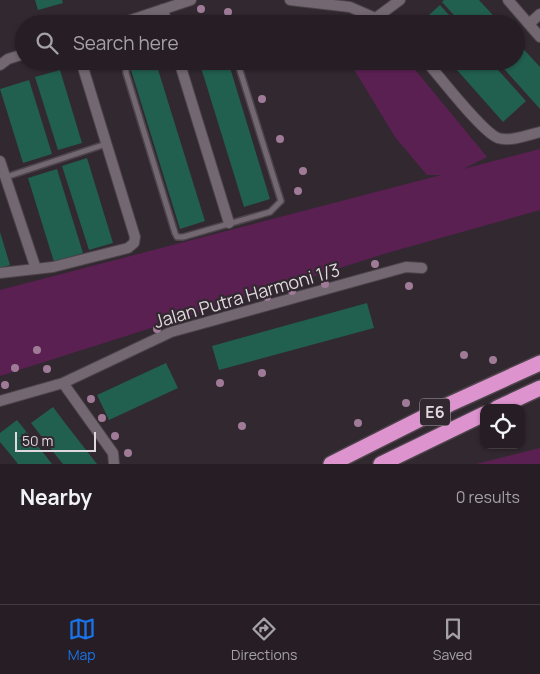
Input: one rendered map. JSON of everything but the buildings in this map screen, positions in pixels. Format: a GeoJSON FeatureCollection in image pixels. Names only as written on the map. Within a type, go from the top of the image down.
{"type":"FeatureCollection","features":[{"type":"Feature","properties":{"kind":"highway","name":"E6"},"geometry":{"type":"LineString","coordinates":[[331,464],[450,404],[540,363]]}},
{"type":"Feature","properties":{"kind":"highway"},"geometry":{"type":"LineString","coordinates":[[506,404],[540,388]]}},
{"type":"Feature","properties":{"kind":"highway","name":"E6"},"geometry":{"type":"LineString","coordinates":[[381,464],[480,416]]}},
{"type":"Feature","properties":{"kind":"street"},"geometry":{"type":"LineString","coordinates":[[145,15],[192,0]]}},
{"type":"Feature","properties":{"kind":"street"},"geometry":{"type":"LineString","coordinates":[[290,0],[350,7],[372,15]]}},
{"type":"Feature","properties":{"kind":"street"},"geometry":{"type":"LineString","coordinates":[[380,15],[400,0]]}},
{"type":"Feature","properties":{"kind":"street"},"geometry":{"type":"LineString","coordinates":[[508,0],[521,15]]}},
{"type":"Feature","properties":{"kind":"street"},"geometry":{"type":"LineString","coordinates":[[163,9],[165,15]]}},
{"type":"Feature","properties":{"kind":"street"},"geometry":{"type":"LineString","coordinates":[[529,24],[540,14]]}},
{"type":"Feature","properties":{"kind":"street"},"geometry":{"type":"LineString","coordinates":[[525,19],[540,36]]}},
{"type":"Feature","properties":{"kind":"street"},"geometry":{"type":"LineString","coordinates":[[0,65],[15,57]]}},
{"type":"Feature","properties":{"kind":"street"},"geometry":{"type":"LineString","coordinates":[[0,273],[36,269],[128,248],[134,243],[135,237],[84,70]]}},
{"type":"Feature","properties":{"kind":"street"},"geometry":{"type":"LineString","coordinates":[[182,70],[229,222]]}},
{"type":"Feature","properties":{"kind":"street"},"geometry":{"type":"LineString","coordinates":[[434,70],[485,129],[498,138],[516,138],[540,132]]}},
{"type":"Feature","properties":{"kind":"street"},"geometry":{"type":"LineString","coordinates":[[0,161],[36,269]]}},
{"type":"Feature","properties":{"kind":"street","name":"Jalan Putra Harmoni 1/3"},"geometry":{"type":"LineString","coordinates":[[0,400],[63,383],[171,332],[406,267],[422,268]]}},
{"type":"Feature","properties":{"kind":"street"},"geometry":{"type":"LineString","coordinates":[[63,383],[113,453],[114,464]]}},
{"type":"Feature","properties":{"kind":"lane"},"geometry":{"type":"LineString","coordinates":[[126,70],[177,237],[270,212],[281,201],[240,70]]}},
{"type":"Feature","properties":{"kind":"lane"},"geometry":{"type":"LineString","coordinates":[[5,177],[106,144]]}},
{"type":"Feature","properties":{"kind":"shaded area"},"geometry":{"type":"Polygon","coordinates":[[[354,70],[415,70],[487,157],[463,169],[540,149],[540,210],[387,253],[0,376],[0,290],[441,175],[427,175],[395,137],[354,70]]]}},
{"type":"Feature","properties":{"kind":"shaded area"},"geometry":{"type":"Polygon","coordinates":[[[540,448],[540,464],[476,464],[540,448]]]}}]}
